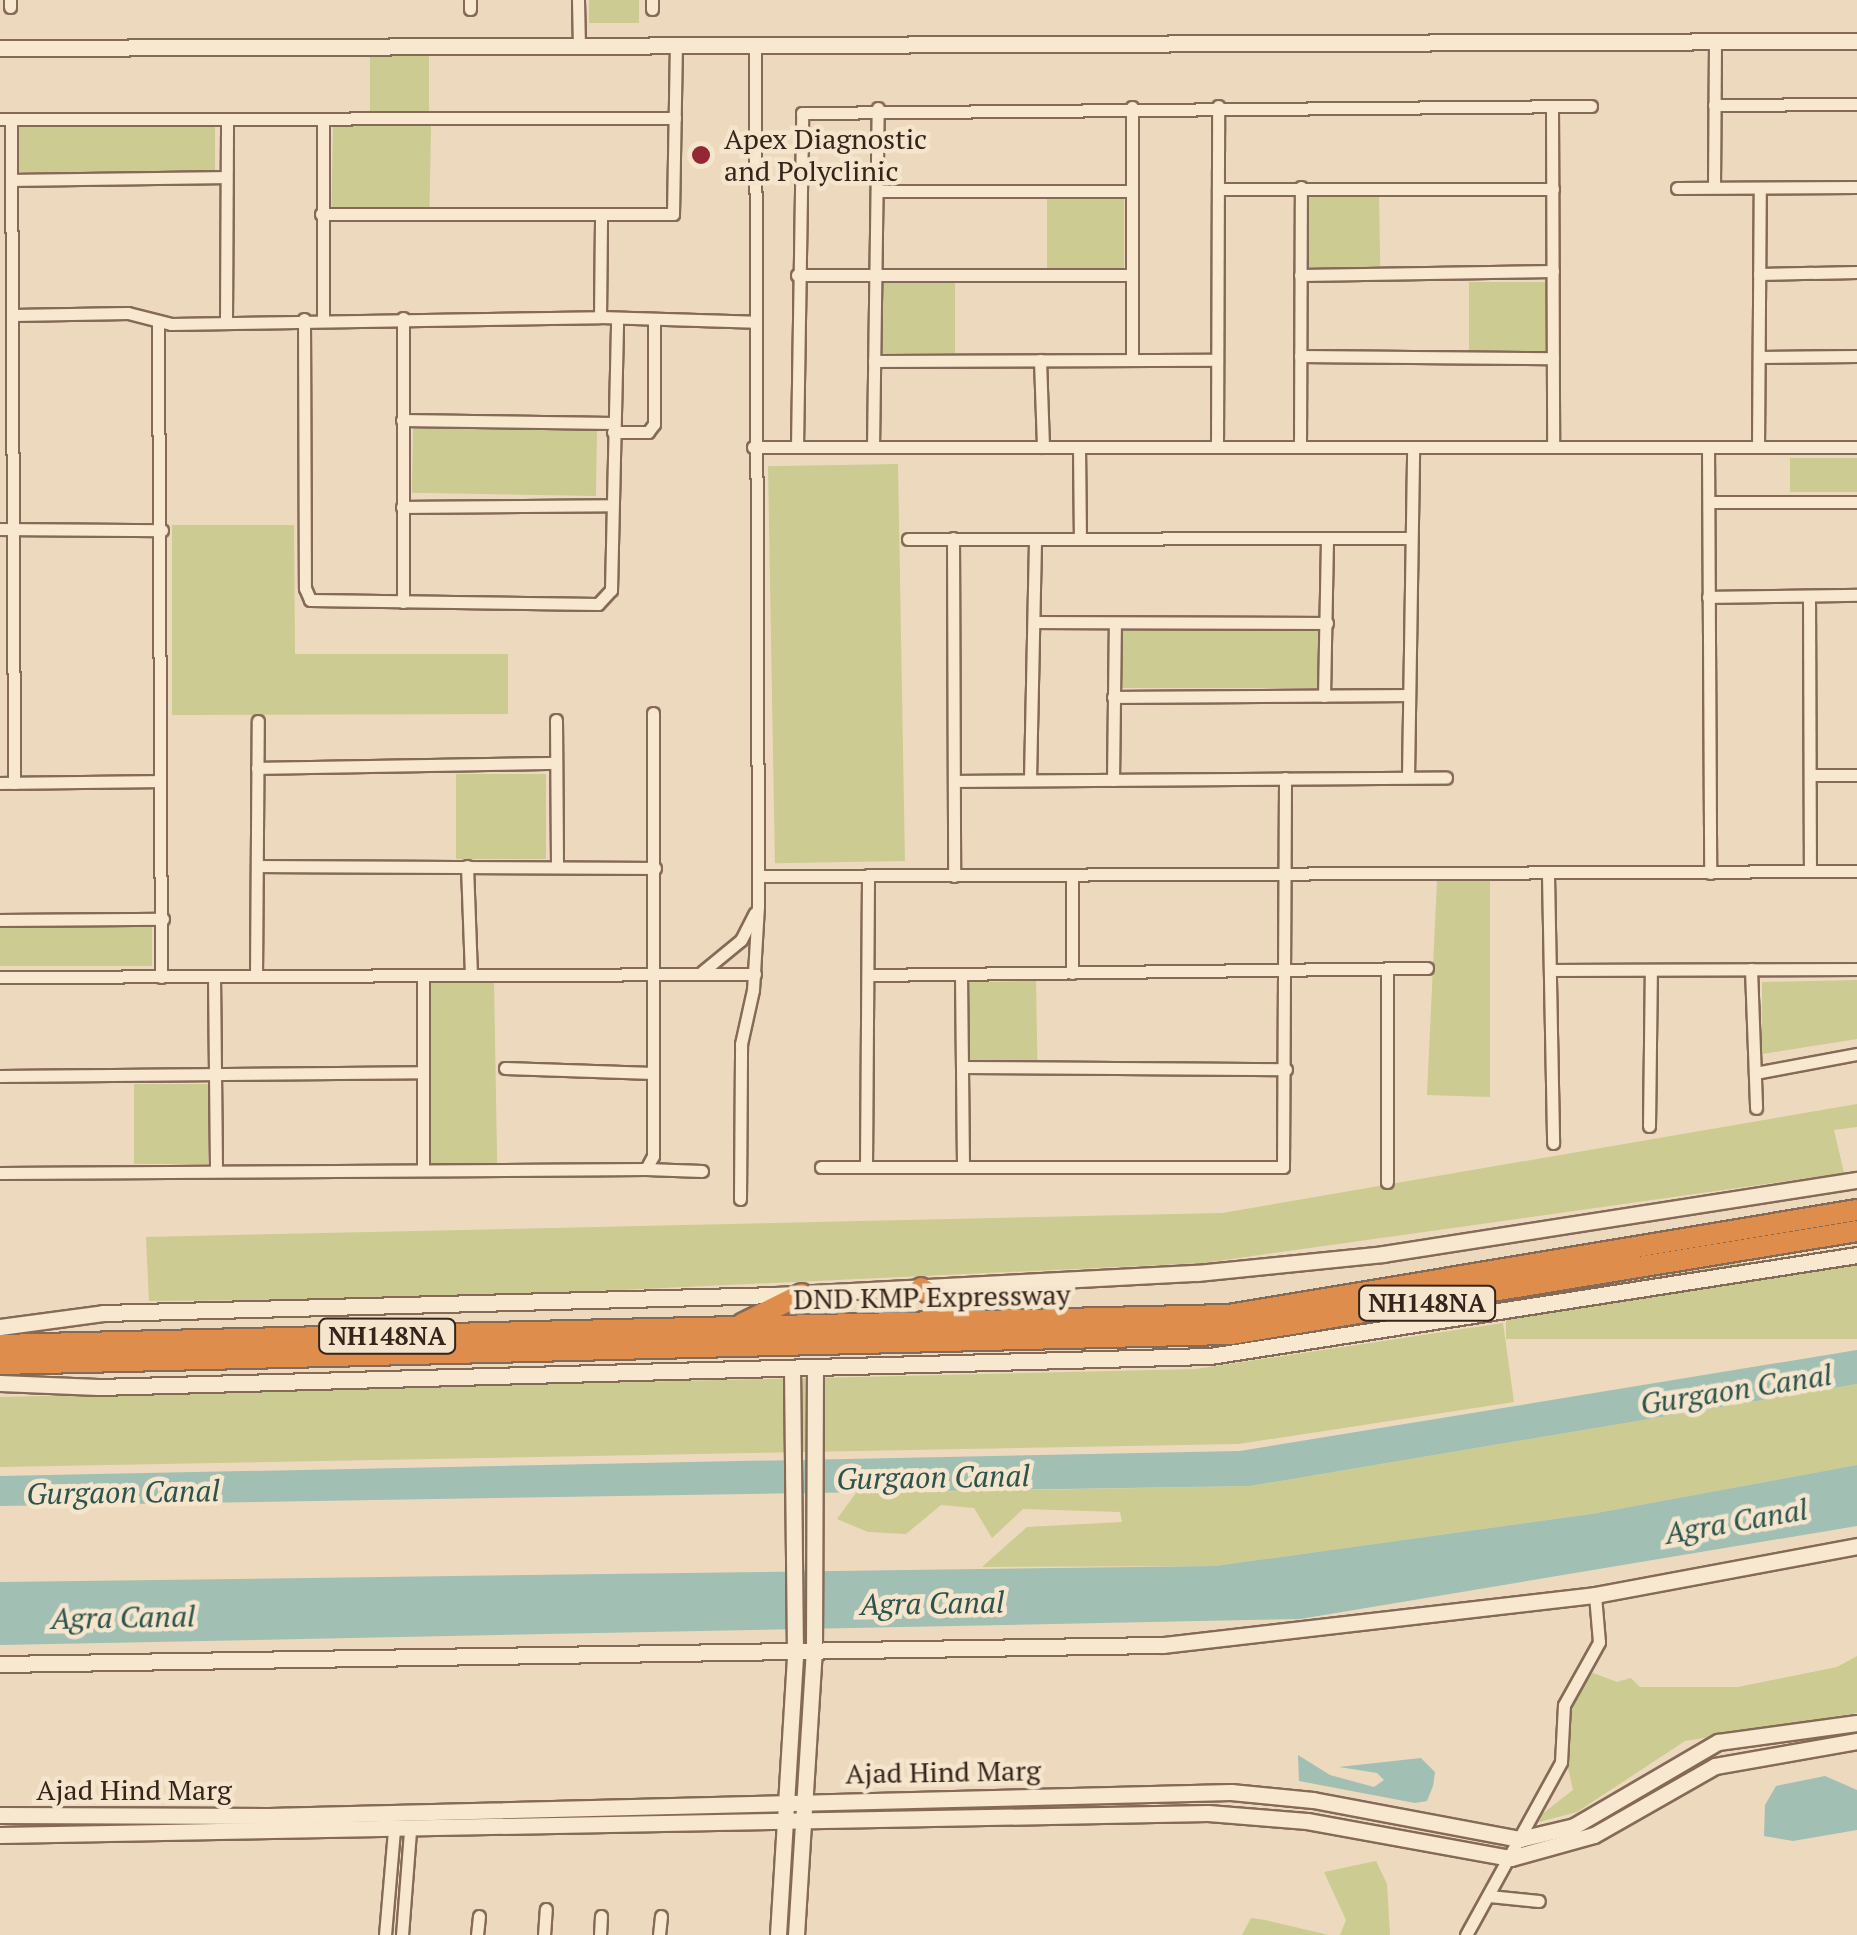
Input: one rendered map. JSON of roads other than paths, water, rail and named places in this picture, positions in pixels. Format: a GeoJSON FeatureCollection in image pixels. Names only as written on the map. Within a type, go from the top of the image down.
{"type":"FeatureCollection","features":[{"type":"Feature","properties":{"kind":"highway","name":"DND KMP Expressway"},"geometry":{"type":"LineString","coordinates":[[0,1364],[76,1353],[736,1328],[1229,1315],[1857,1210]]}},
{"type":"Feature","properties":{"kind":"highway","name":"DND KMP Expressway"},"geometry":{"type":"LineString","coordinates":[[0,1345],[76,1353],[915,1345],[1231,1334],[1857,1231]]}},
{"type":"Feature","properties":{"kind":"highway"},"geometry":{"type":"LineString","coordinates":[[920,1288],[972,1322]]}},
{"type":"Feature","properties":{"kind":"highway"},"geometry":{"type":"LineString","coordinates":[[736,1328],[802,1294]]}},
{"type":"Feature","properties":{"kind":"highway"},"geometry":{"type":"LineString","coordinates":[[892,1364],[915,1345]]}},
{"type":"Feature","properties":{"kind":"street"},"geometry":{"type":"LineString","coordinates":[[578,0],[579,48]]}},
{"type":"Feature","properties":{"kind":"street"},"geometry":{"type":"LineString","coordinates":[[0,48],[1857,41]]}},
{"type":"Feature","properties":{"kind":"street"},"geometry":{"type":"LineString","coordinates":[[1714,188],[1715,43]]}},
{"type":"Feature","properties":{"kind":"street"},"geometry":{"type":"LineString","coordinates":[[740,1198],[741,1044],[754,974],[758,906],[756,47]]}},
{"type":"Feature","properties":{"kind":"street"},"geometry":{"type":"LineString","coordinates":[[322,214],[600,216],[675,212],[676,48]]}},
{"type":"Feature","properties":{"kind":"street"},"geometry":{"type":"LineString","coordinates":[[1714,105],[1857,104]]}},
{"type":"Feature","properties":{"kind":"street"},"geometry":{"type":"LineString","coordinates":[[1217,448],[1218,106]]}},
{"type":"Feature","properties":{"kind":"street"},"geometry":{"type":"LineString","coordinates":[[797,448],[799,117],[878,108],[1591,106]]}},
{"type":"Feature","properties":{"kind":"street"},"geometry":{"type":"LineString","coordinates":[[1132,107],[1132,360]]}},
{"type":"Feature","properties":{"kind":"street"},"geometry":{"type":"LineString","coordinates":[[1552,107],[1553,447]]}},
{"type":"Feature","properties":{"kind":"street"},"geometry":{"type":"LineString","coordinates":[[873,447],[878,108]]}},
{"type":"Feature","properties":{"kind":"street"},"geometry":{"type":"LineString","coordinates":[[322,118],[323,319]]}},
{"type":"Feature","properties":{"kind":"street"},"geometry":{"type":"LineString","coordinates":[[14,782],[12,180],[6,119],[675,118]]}},
{"type":"Feature","properties":{"kind":"street"},"geometry":{"type":"LineString","coordinates":[[226,119],[226,322]]}},
{"type":"Feature","properties":{"kind":"street"},"geometry":{"type":"LineString","coordinates":[[12,180],[226,178]]}},
{"type":"Feature","properties":{"kind":"street"},"geometry":{"type":"LineString","coordinates":[[1677,188],[1857,186]]}},
{"type":"Feature","properties":{"kind":"street"},"geometry":{"type":"LineString","coordinates":[[1300,447],[1301,188]]}},
{"type":"Feature","properties":{"kind":"street"},"geometry":{"type":"LineString","coordinates":[[1758,447],[1760,188]]}},
{"type":"Feature","properties":{"kind":"street"},"geometry":{"type":"LineString","coordinates":[[1218,189],[1553,189]]}},
{"type":"Feature","properties":{"kind":"street"},"geometry":{"type":"LineString","coordinates":[[876,191],[1132,191]]}},
{"type":"Feature","properties":{"kind":"street"},"geometry":{"type":"LineString","coordinates":[[600,216],[600,318]]}},
{"type":"Feature","properties":{"kind":"street"},"geometry":{"type":"LineString","coordinates":[[1300,274],[1553,272]]}},
{"type":"Feature","properties":{"kind":"street"},"geometry":{"type":"LineString","coordinates":[[1759,274],[1857,272]]}},
{"type":"Feature","properties":{"kind":"street"},"geometry":{"type":"LineString","coordinates":[[797,275],[1132,275]]}},
{"type":"Feature","properties":{"kind":"street"},"geometry":{"type":"LineString","coordinates":[[13,315],[128,314],[158,322],[617,318],[754,322]]}},
{"type":"Feature","properties":{"kind":"street"},"geometry":{"type":"LineString","coordinates":[[402,602],[403,318]]}},
{"type":"Feature","properties":{"kind":"street"},"geometry":{"type":"LineString","coordinates":[[304,319],[306,594],[318,602],[402,602],[605,601],[611,590],[617,318]]}},
{"type":"Feature","properties":{"kind":"street"},"geometry":{"type":"LineString","coordinates":[[402,420],[648,432],[654,424],[654,319]]}},
{"type":"Feature","properties":{"kind":"street"},"geometry":{"type":"LineString","coordinates":[[158,322],[162,977]]}},
{"type":"Feature","properties":{"kind":"street"},"geometry":{"type":"LineString","coordinates":[[1300,356],[1553,358]]}},
{"type":"Feature","properties":{"kind":"street"},"geometry":{"type":"LineString","coordinates":[[1758,358],[1857,356]]}},
{"type":"Feature","properties":{"kind":"street"},"geometry":{"type":"LineString","coordinates":[[874,360],[1217,360]]}},
{"type":"Feature","properties":{"kind":"street"},"geometry":{"type":"LineString","coordinates":[[1040,360],[1044,447]]}},
{"type":"Feature","properties":{"kind":"street"},"geometry":{"type":"LineString","coordinates":[[1079,447],[1080,539]]}},
{"type":"Feature","properties":{"kind":"street"},"geometry":{"type":"LineString","coordinates":[[1408,778],[1413,447]]}},
{"type":"Feature","properties":{"kind":"street"},"geometry":{"type":"LineString","coordinates":[[1708,447],[1710,873]]}},
{"type":"Feature","properties":{"kind":"street"},"geometry":{"type":"LineString","coordinates":[[754,448],[1857,447]]}},
{"type":"Feature","properties":{"kind":"street"},"geometry":{"type":"LineString","coordinates":[[1709,502],[1857,502]]}},
{"type":"Feature","properties":{"kind":"street"},"geometry":{"type":"LineString","coordinates":[[402,507],[611,505]]}},
{"type":"Feature","properties":{"kind":"street"},"geometry":{"type":"LineString","coordinates":[[0,530],[162,530]]}},
{"type":"Feature","properties":{"kind":"street"},"geometry":{"type":"LineString","coordinates":[[953,538],[954,876]]}},
{"type":"Feature","properties":{"kind":"street"},"geometry":{"type":"LineString","coordinates":[[1324,696],[1326,538]]}},
{"type":"Feature","properties":{"kind":"street"},"geometry":{"type":"LineString","coordinates":[[908,539],[1411,538]]}},
{"type":"Feature","properties":{"kind":"street"},"geometry":{"type":"LineString","coordinates":[[1030,780],[1035,540]]}},
{"type":"Feature","properties":{"kind":"street"},"geometry":{"type":"LineString","coordinates":[[1708,598],[1857,595]]}},
{"type":"Feature","properties":{"kind":"street"},"geometry":{"type":"LineString","coordinates":[[1809,596],[1810,872]]}},
{"type":"Feature","properties":{"kind":"street"},"geometry":{"type":"LineString","coordinates":[[1034,622],[1326,623]]}},
{"type":"Feature","properties":{"kind":"street"},"geometry":{"type":"LineString","coordinates":[[1112,780],[1114,625]]}},
{"type":"Feature","properties":{"kind":"street"},"geometry":{"type":"LineString","coordinates":[[1113,696],[1408,696]]}},
{"type":"Feature","properties":{"kind":"street"},"geometry":{"type":"LineString","coordinates":[[646,1169],[652,1156],[653,713]]}},
{"type":"Feature","properties":{"kind":"street"},"geometry":{"type":"LineString","coordinates":[[556,720],[557,866]]}},
{"type":"Feature","properties":{"kind":"street"},"geometry":{"type":"LineString","coordinates":[[256,976],[258,722]]}},
{"type":"Feature","properties":{"kind":"street"},"geometry":{"type":"LineString","coordinates":[[258,768],[556,762]]}},
{"type":"Feature","properties":{"kind":"street"},"geometry":{"type":"LineString","coordinates":[[1810,775],[1857,775]]}},
{"type":"Feature","properties":{"kind":"street"},"geometry":{"type":"LineString","coordinates":[[821,1167],[1280,1168],[1286,1161],[1285,778]]}},
{"type":"Feature","properties":{"kind":"street"},"geometry":{"type":"LineString","coordinates":[[954,781],[1446,778]]}},
{"type":"Feature","properties":{"kind":"street"},"geometry":{"type":"LineString","coordinates":[[0,783],[160,781]]}},
{"type":"Feature","properties":{"kind":"street"},"geometry":{"type":"LineString","coordinates":[[257,866],[654,868]]}},
{"type":"Feature","properties":{"kind":"street"},"geometry":{"type":"LineString","coordinates":[[467,866],[471,976]]}},
{"type":"Feature","properties":{"kind":"street"},"geometry":{"type":"LineString","coordinates":[[758,876],[1857,872]]}},
{"type":"Feature","properties":{"kind":"street"},"geometry":{"type":"LineString","coordinates":[[1072,874],[1072,973]]}},
{"type":"Feature","properties":{"kind":"street"},"geometry":{"type":"LineString","coordinates":[[866,1166],[868,876]]}},
{"type":"Feature","properties":{"kind":"street"},"geometry":{"type":"LineString","coordinates":[[1548,876],[1553,1142]]}},
{"type":"Feature","properties":{"kind":"street"},"geometry":{"type":"LineString","coordinates":[[698,974],[741,940],[758,906]]}},
{"type":"Feature","properties":{"kind":"street"},"geometry":{"type":"LineString","coordinates":[[0,920],[162,919]]}},
{"type":"Feature","properties":{"kind":"street"},"geometry":{"type":"LineString","coordinates":[[868,975],[1427,968]]}},
{"type":"Feature","properties":{"kind":"street"},"geometry":{"type":"LineString","coordinates":[[1387,969],[1387,1182]]}},
{"type":"Feature","properties":{"kind":"street"},"geometry":{"type":"LineString","coordinates":[[1751,969],[1756,1108]]}},
{"type":"Feature","properties":{"kind":"street"},"geometry":{"type":"LineString","coordinates":[[1550,970],[1857,970]]}},
{"type":"Feature","properties":{"kind":"street"},"geometry":{"type":"LineString","coordinates":[[1649,1126],[1651,970]]}},
{"type":"Feature","properties":{"kind":"street"},"geometry":{"type":"LineString","coordinates":[[0,978],[754,974]]}},
{"type":"Feature","properties":{"kind":"street"},"geometry":{"type":"LineString","coordinates":[[961,974],[963,1165]]}},
{"type":"Feature","properties":{"kind":"street"},"geometry":{"type":"LineString","coordinates":[[214,976],[216,1167]]}},
{"type":"Feature","properties":{"kind":"street"},"geometry":{"type":"LineString","coordinates":[[423,976],[424,1166]]}},
{"type":"Feature","properties":{"kind":"street"},"geometry":{"type":"LineString","coordinates":[[1755,1073],[1857,1054]]}},
{"type":"Feature","properties":{"kind":"street"},"geometry":{"type":"LineString","coordinates":[[962,1067],[1286,1069]]}},
{"type":"Feature","properties":{"kind":"street"},"geometry":{"type":"LineString","coordinates":[[505,1068],[653,1073]]}},
{"type":"Feature","properties":{"kind":"street"},"geometry":{"type":"LineString","coordinates":[[0,1076],[422,1072]]}},
{"type":"Feature","properties":{"kind":"street"},"geometry":{"type":"LineString","coordinates":[[0,1173],[424,1166],[702,1171]]}},
{"type":"Feature","properties":{"kind":"street"},"geometry":{"type":"LineString","coordinates":[[0,1326],[103,1313],[802,1294],[1197,1273],[1384,1254],[1857,1180]]}},
{"type":"Feature","properties":{"kind":"street"},"geometry":{"type":"LineString","coordinates":[[0,1382],[98,1387],[1210,1356],[1857,1255]]}},
{"type":"Feature","properties":{"kind":"street"},"geometry":{"type":"LineString","coordinates":[[778,1935],[814,1646],[815,1368]]}},
{"type":"Feature","properties":{"kind":"street"},"geometry":{"type":"LineString","coordinates":[[792,1369],[797,1800]]}},
{"type":"Feature","properties":{"kind":"street"},"geometry":{"type":"LineString","coordinates":[[0,1664],[814,1646],[1163,1646],[1595,1595],[1857,1546]]}},
{"type":"Feature","properties":{"kind":"street"},"geometry":{"type":"LineString","coordinates":[[796,1551],[815,1553]]}},
{"type":"Feature","properties":{"kind":"street"},"geometry":{"type":"LineString","coordinates":[[1466,1935],[1561,1762],[1564,1705],[1600,1642],[1595,1595]]}},
{"type":"Feature","properties":{"kind":"street","name":"Ajad Hind Marg"},"geometry":{"type":"LineString","coordinates":[[0,1815],[270,1816],[1231,1792],[1312,1800],[1520,1839],[1574,1826],[1718,1742],[1857,1723]]}},
{"type":"Feature","properties":{"kind":"street"},"geometry":{"type":"LineString","coordinates":[[0,1835],[1237,1814],[1511,1858],[1594,1835],[1715,1766],[1857,1741]]}},
{"type":"Feature","properties":{"kind":"street"},"geometry":{"type":"LineString","coordinates":[[795,1820],[796,1935]]}},
{"type":"Feature","properties":{"kind":"street"},"geometry":{"type":"LineString","coordinates":[[386,1935],[402,1830]]}},
{"type":"Feature","properties":{"kind":"street"},"geometry":{"type":"LineString","coordinates":[[402,1830],[402,1935]]}},
{"type":"Feature","properties":{"kind":"street"},"geometry":{"type":"LineString","coordinates":[[1488,1896],[1539,1901]]}},
{"type":"Feature","properties":{"kind":"street"},"geometry":{"type":"LineString","coordinates":[[544,1935],[546,1909]]}},
{"type":"Feature","properties":{"kind":"street"},"geometry":{"type":"LineString","coordinates":[[477,1935],[479,1916]]}},
{"type":"Feature","properties":{"kind":"street"},"geometry":{"type":"LineString","coordinates":[[600,1935],[602,1916]]}},
{"type":"Feature","properties":{"kind":"street"},"geometry":{"type":"LineString","coordinates":[[659,1935],[661,1916]]}},
{"type":"Feature","properties":{"kind":"water","name":"Gurgaon Canal"},"geometry":{"type":"Polygon","coordinates":[[[1857,1350],[1857,1384],[1250,1486],[0,1506],[0,1476],[1240,1451],[1857,1350]]]}},
{"type":"Feature","properties":{"kind":"water","name":"Agra Canal"},"geometry":{"type":"Polygon","coordinates":[[[1857,1465],[1857,1526],[1300,1619],[0,1645],[0,1582],[1215,1566],[1591,1514],[1857,1465]]]}},
{"type":"Feature","properties":{"kind":"water"},"geometry":{"type":"Polygon","coordinates":[[[1298,1755],[1330,1775],[1374,1787],[1384,1780],[1377,1773],[1339,1767],[1421,1758],[1435,1772],[1433,1786],[1427,1801],[1415,1803],[1299,1781],[1298,1755]]]}},
{"type":"Feature","properties":{"kind":"water"},"geometry":{"type":"Polygon","coordinates":[[[1825,1776],[1857,1790],[1857,1830],[1793,1841],[1764,1836],[1765,1805],[1776,1786],[1825,1776]]]}},
{"type":"Feature","properties":{"kind":"place","name":"Apex Diagnostic and Polyclinic"},"geometry":{"type":"Point","coordinates":[701,155]}}]}
